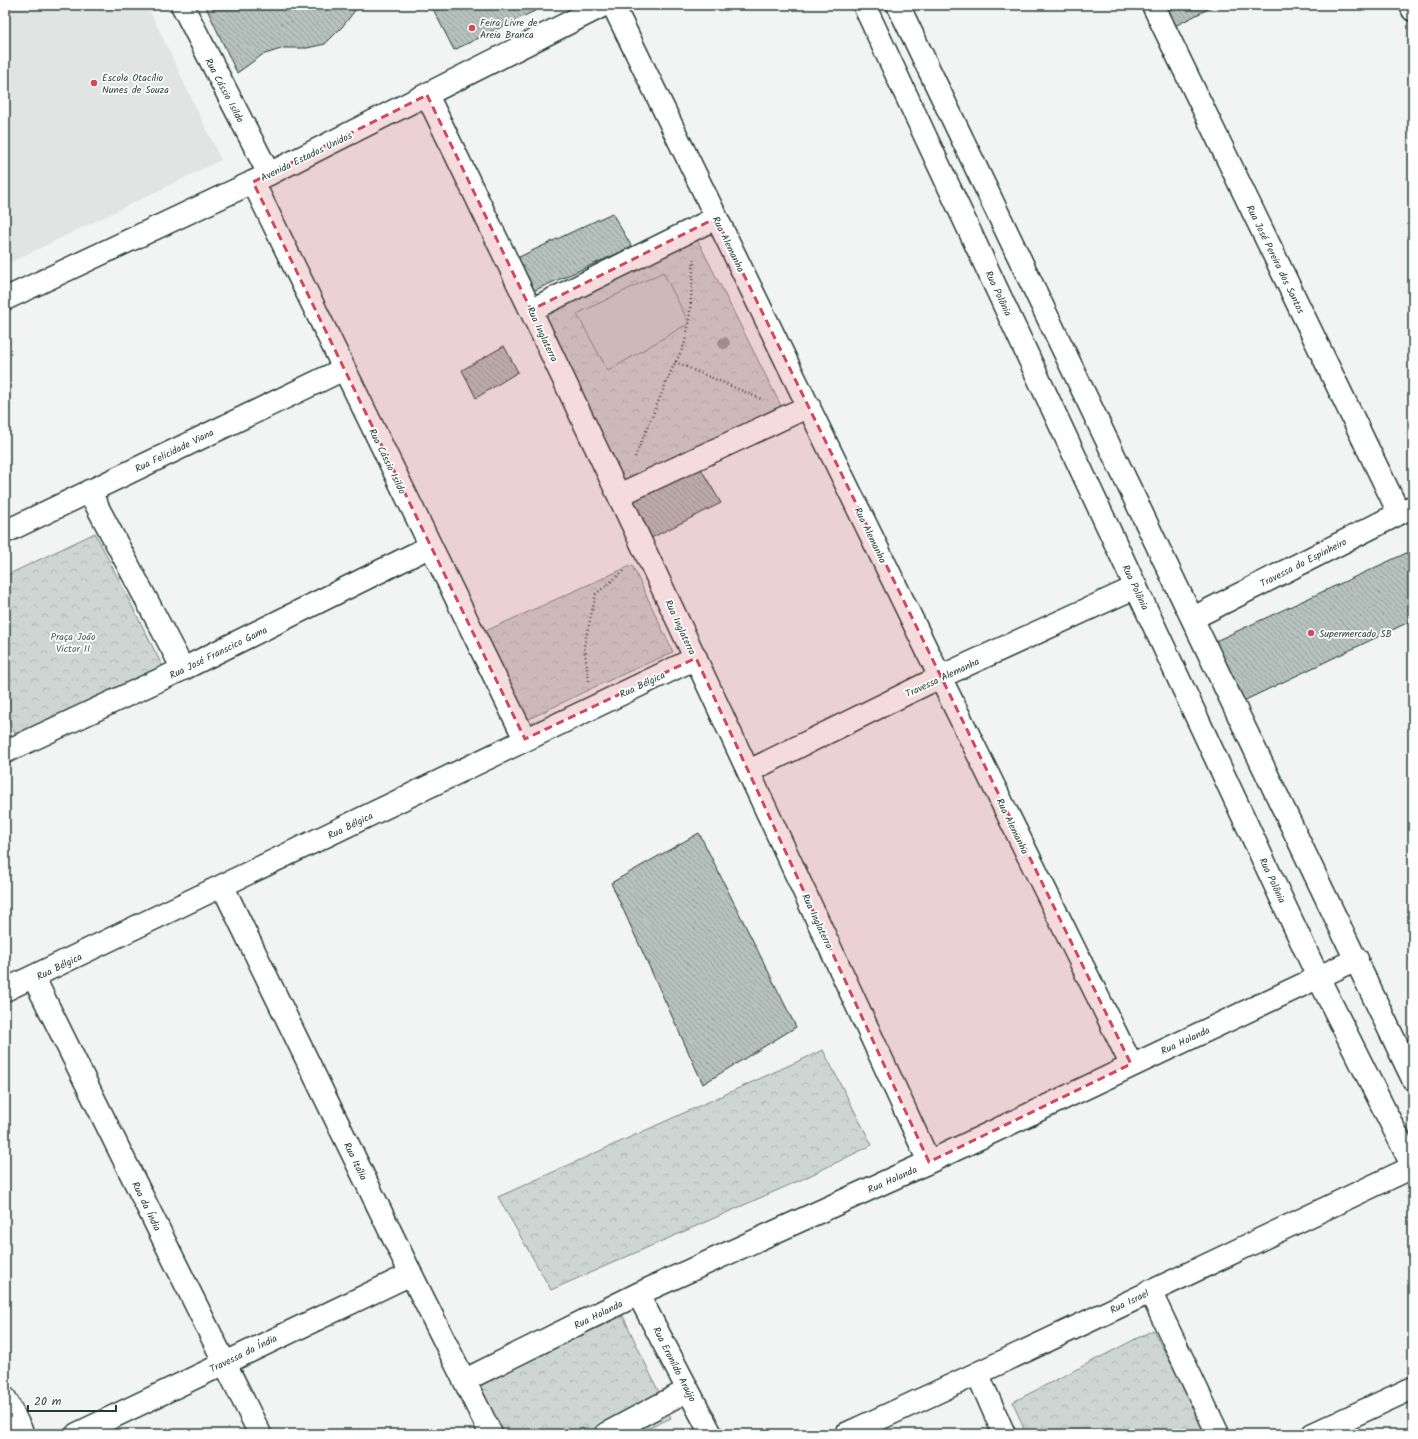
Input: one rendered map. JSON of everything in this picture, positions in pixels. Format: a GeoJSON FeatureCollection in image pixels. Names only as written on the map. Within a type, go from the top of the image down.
{"type":"FeatureCollection","features":[{"type":"Feature","properties":{"kind":"street","name":"Rua Cássio Isildo"},"geometry":{"type":"LineString","coordinates":[[182,5],[261,178],[344,369],[429,547],[525,740]]}},
{"type":"Feature","properties":{"kind":"street","name":"Avenida Estados Unidos"},"geometry":{"type":"LineString","coordinates":[[5,299],[261,178],[604,5]]}},
{"type":"Feature","properties":{"kind":"street","name":"Rua Alemanha"},"geometry":{"type":"LineString","coordinates":[[613,5],[940,677],[1131,1064]]}},
{"type":"Feature","properties":{"kind":"street","name":"Rua Polônia"},"geometry":{"type":"LineString","coordinates":[[864,5],[1318,977],[1413,1167]]}},
{"type":"Feature","properties":{"kind":"street"},"geometry":{"type":"LineString","coordinates":[[898,5],[1357,959],[1413,1079]]}},
{"type":"Feature","properties":{"kind":"street","name":"Rua José Pereira dos Santos"},"geometry":{"type":"LineString","coordinates":[[1153,5],[1406,510]]}},
{"type":"Feature","properties":{"kind":"street"},"geometry":{"type":"LineString","coordinates":[[1410,5],[1413,10]]}},
{"type":"Feature","properties":{"kind":"street","name":"Rua Inglaterra"},"geometry":{"type":"LineString","coordinates":[[427,95],[696,658],[929,1162]]}},
{"type":"Feature","properties":{"kind":"street"},"geometry":{"type":"LineString","coordinates":[[531,310],[716,218]]}},
{"type":"Feature","properties":{"kind":"street","name":"Rua Felicidade Viana"},"geometry":{"type":"LineString","coordinates":[[5,532],[344,369]]}},
{"type":"Feature","properties":{"kind":"street"},"geometry":{"type":"LineString","coordinates":[[619,495],[809,406]]}},
{"type":"Feature","properties":{"kind":"street"},"geometry":{"type":"LineString","coordinates":[[88,491],[183,669]]}},
{"type":"Feature","properties":{"kind":"street","name":"Travessa do Espinheiro"},"geometry":{"type":"LineString","coordinates":[[1193,618],[1406,510]]}},
{"type":"Feature","properties":{"kind":"street","name":"Rua José Franscico Gama"},"geometry":{"type":"LineString","coordinates":[[5,752],[183,669],[429,547]]}},
{"type":"Feature","properties":{"kind":"street","name":"Travessa Alemanha"},"geometry":{"type":"LineString","coordinates":[[749,771],[940,677],[1136,587]]}},
{"type":"Feature","properties":{"kind":"street","name":"Rua Bélgica"},"geometry":{"type":"LineString","coordinates":[[5,990],[34,978],[696,658]]}},
{"type":"Feature","properties":{"kind":"street","name":"Rua Itália"},"geometry":{"type":"LineString","coordinates":[[223,887],[410,1274],[491,1434]]}},
{"type":"Feature","properties":{"kind":"street","name":"Rua Holanda"},"geometry":{"type":"LineString","coordinates":[[465,1380],[638,1294],[929,1162],[1131,1064],[1357,959]]}},
{"type":"Feature","properties":{"kind":"street","name":"Rua da Índia"},"geometry":{"type":"LineString","coordinates":[[34,978],[260,1434]]}},
{"type":"Feature","properties":{"kind":"street","name":"Rua Israel"},"geometry":{"type":"LineString","coordinates":[[846,1434],[978,1374],[1413,1167]]}},
{"type":"Feature","properties":{"kind":"street","name":"Travessa da Índia"},"geometry":{"type":"LineString","coordinates":[[77,1434],[410,1274]]}},
{"type":"Feature","properties":{"kind":"street"},"geometry":{"type":"LineString","coordinates":[[1150,1291],[1218,1434]]}},
{"type":"Feature","properties":{"kind":"street","name":"Rua Eronildo Araújo"},"geometry":{"type":"LineString","coordinates":[[638,1294],[711,1434]]}},
{"type":"Feature","properties":{"kind":"street"},"geometry":{"type":"LineString","coordinates":[[978,1374],[1004,1434]]}},
{"type":"Feature","properties":{"kind":"street"},"geometry":{"type":"LineString","coordinates":[[1313,1434],[1413,1388]]}},
{"type":"Feature","properties":{"kind":"street"},"geometry":{"type":"LineString","coordinates":[[606,1434],[688,1390]]}},
{"type":"Feature","properties":{"kind":"street"},"geometry":{"type":"LineString","coordinates":[[5,1398],[23,1434]]}},
{"type":"Feature","properties":{"kind":"path"},"geometry":{"type":"LineString","coordinates":[[634,461],[675,362],[684,346],[689,323],[695,235],[693,229]]}},
{"type":"Feature","properties":{"kind":"path"},"geometry":{"type":"LineString","coordinates":[[675,362],[768,402]]}},
{"type":"Feature","properties":{"kind":"path"},"geometry":{"type":"LineString","coordinates":[[599,704],[588,678],[584,646],[596,594],[632,565],[648,556]]}},
{"type":"Feature","properties":{"kind":"highlighted area"},"geometry":{"type":"Polygon","coordinates":[[[427,95],[531,310],[716,218],[1131,1064],[929,1162],[696,658],[525,739],[253,182],[427,95]]]}},
{"type":"Feature","properties":{"kind":"shaded area","name":"Escola Otacílio Nunes de Souza"},"geometry":{"type":"Polygon","coordinates":[[[5,5],[147,5],[221,160],[5,265],[5,5]]]}},
{"type":"Feature","properties":{"kind":"green space"},"geometry":{"type":"Polygon","coordinates":[[[695,235],[782,408],[622,489],[540,311],[695,235]]]}},
{"type":"Feature","properties":{"kind":"green space"},"geometry":{"type":"Polygon","coordinates":[[[663,272],[689,323],[608,371],[577,314],[663,272]]]}},
{"type":"Feature","properties":{"kind":"green space","name":"Praça João Victor II"},"geometry":{"type":"Polygon","coordinates":[[[95,533],[166,673],[22,747],[5,714],[5,576],[95,533]]]}},
{"type":"Feature","properties":{"kind":"green space"},"geometry":{"type":"Polygon","coordinates":[[[632,565],[673,652],[592,688],[521,723],[479,634],[632,565]]]}},
{"type":"Feature","properties":{"kind":"green space"},"geometry":{"type":"Polygon","coordinates":[[[823,1050],[872,1145],[803,1179],[551,1290],[498,1197],[823,1050]]]}},
{"type":"Feature","properties":{"kind":"green space"},"geometry":{"type":"Polygon","coordinates":[[[623,1316],[671,1418],[637,1434],[496,1434],[474,1384],[623,1316]]]}},
{"type":"Feature","properties":{"kind":"green space"},"geometry":{"type":"Polygon","coordinates":[[[1153,1330],[1209,1434],[1026,1434],[1013,1402],[1153,1330]]]}},
{"type":"Feature","properties":{"kind":"building"},"geometry":{"type":"Polygon","coordinates":[[[205,5],[363,5],[357,8],[342,27],[325,44],[307,48],[284,48],[262,55],[237,73],[205,5]]]}},
{"type":"Feature","properties":{"kind":"building","name":"Feira Livre de Areia Branca"},"geometry":{"type":"Polygon","coordinates":[[[431,5],[547,5],[454,50],[431,5]]]}},
{"type":"Feature","properties":{"kind":"building"},"geometry":{"type":"Polygon","coordinates":[[[1157,5],[1216,5],[1169,29],[1157,5]]]}},
{"type":"Feature","properties":{"kind":"building"},"geometry":{"type":"Polygon","coordinates":[[[612,213],[632,247],[533,291],[517,258],[612,213]]]}},
{"type":"Feature","properties":{"kind":"building"},"geometry":{"type":"Polygon","coordinates":[[[504,346],[518,372],[476,398],[462,370],[504,346]]]}},
{"type":"Feature","properties":{"kind":"building"},"geometry":{"type":"Polygon","coordinates":[[[701,469],[721,503],[643,542],[624,504],[701,469]]]}},
{"type":"Feature","properties":{"kind":"building","name":"Supermercado SB"},"geometry":{"type":"Polygon","coordinates":[[[1413,550],[1413,620],[1235,705],[1207,645],[1413,550]]]}},
{"type":"Feature","properties":{"kind":"building"},"geometry":{"type":"Polygon","coordinates":[[[699,833],[796,1027],[703,1084],[611,883],[699,833]]]}},
{"type":"Feature","properties":{"kind":"place","name":"Feira Livre de Areia Branca"},"geometry":{"type":"Point","coordinates":[472,28]}},
{"type":"Feature","properties":{"kind":"place","name":"Escola Otacílio Nunes de Souza"},"geometry":{"type":"Point","coordinates":[94,83]}},
{"type":"Feature","properties":{"kind":"place","name":"Supermercado SB"},"geometry":{"type":"Point","coordinates":[1311,633]}}]}
